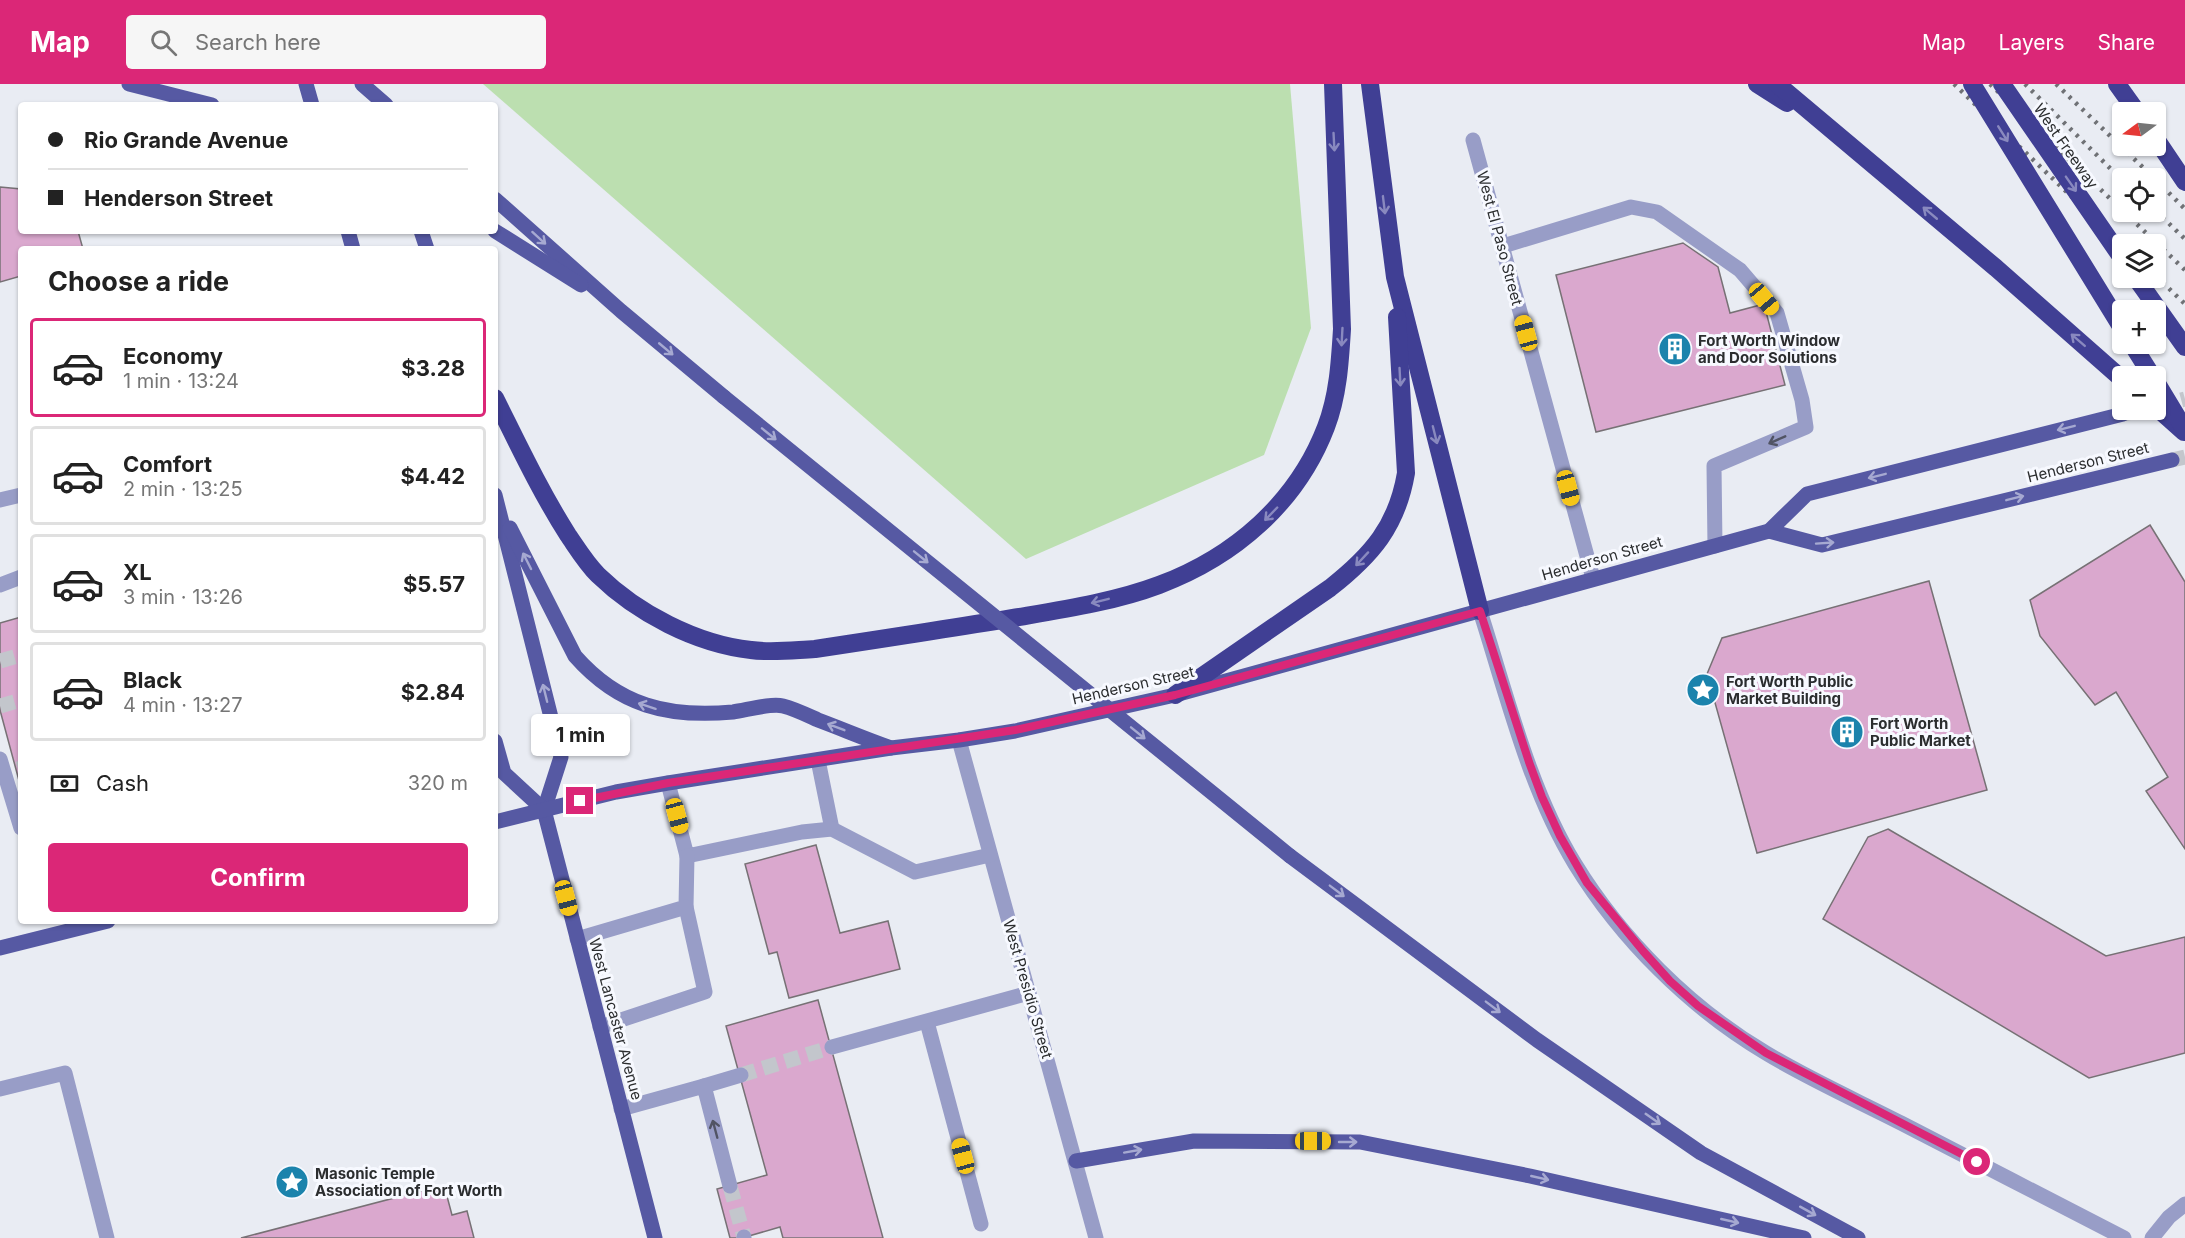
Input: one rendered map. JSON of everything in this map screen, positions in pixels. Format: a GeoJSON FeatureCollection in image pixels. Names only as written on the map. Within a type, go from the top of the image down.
{"type":"FeatureCollection","features":[{"type":"Feature","properties":{"kind":"highway"},"geometry":{"type":"LineString","coordinates":[[498,404],[549,506],[597,574],[623,596],[654,616],[686,632],[718,643],[751,650],[815,649],[1064,609],[1156,586],[1208,563],[1258,527],[1278,506],[1314,455],[1326,426],[1336,388],[1342,329],[1333,84]]}},
{"type":"Feature","properties":{"kind":"highway"},"geometry":{"type":"LineString","coordinates":[[1175,695],[1348,573],[1383,536],[1396,513],[1402,495],[1406,473],[1395,276],[1370,84]]}},
{"type":"Feature","properties":{"kind":"highway"},"geometry":{"type":"LineString","coordinates":[[1757,84],[1832,132]]}},
{"type":"Feature","properties":{"kind":"highway"},"geometry":{"type":"LineString","coordinates":[[1777,84],[1996,268],[2112,370]]}},
{"type":"Feature","properties":{"kind":"highway"},"geometry":{"type":"LineString","coordinates":[[1972,84],[2112,312]]}},
{"type":"Feature","properties":{"kind":"highway","name":"West Freeway"},"geometry":{"type":"LineString","coordinates":[[2001,84],[2112,244]]}},
{"type":"Feature","properties":{"kind":"highway"},"geometry":{"type":"LineString","coordinates":[[2117,84],[2130,102]]}},
{"type":"Feature","properties":{"kind":"highway"},"geometry":{"type":"LineString","coordinates":[[2166,154],[2185,182]]}},
{"type":"Feature","properties":{"kind":"highway"},"geometry":{"type":"LineString","coordinates":[[1395,276],[1480,611]]}},
{"type":"Feature","properties":{"kind":"highway"},"geometry":{"type":"LineString","coordinates":[[2143,288],[2185,347]]}},
{"type":"Feature","properties":{"kind":"highway"},"geometry":{"type":"LineString","coordinates":[[2166,399],[2185,431]]}},
{"type":"Feature","properties":{"kind":"highway"},"geometry":{"type":"LineString","coordinates":[[2166,415],[2185,431]]}},
{"type":"Feature","properties":{"kind":"main road"},"geometry":{"type":"LineString","coordinates":[[129,84],[200,102]]}},
{"type":"Feature","properties":{"kind":"main road"},"geometry":{"type":"LineString","coordinates":[[306,84],[311,102]]}},
{"type":"Feature","properties":{"kind":"main road"},"geometry":{"type":"LineString","coordinates":[[362,84],[381,102]]}},
{"type":"Feature","properties":{"kind":"main road"},"geometry":{"type":"LineString","coordinates":[[376,84],[383,102]]}},
{"type":"Feature","properties":{"kind":"main road"},"geometry":{"type":"LineString","coordinates":[[498,202],[621,311],[724,397],[1290,856],[1537,1040],[1701,1153],[1858,1238]]}},
{"type":"Feature","properties":{"kind":"main road"},"geometry":{"type":"LineString","coordinates":[[498,233],[621,311]]}},
{"type":"Feature","properties":{"kind":"main road","name":"Henderson Street"},"geometry":{"type":"LineString","coordinates":[[498,821],[616,792],[891,748],[959,740],[1175,695],[1769,531],[1807,494],[2112,417]]}},
{"type":"Feature","properties":{"kind":"main road","name":"Henderson Street"},"geometry":{"type":"LineString","coordinates":[[1769,531],[1822,545],[2172,460]]}},
{"type":"Feature","properties":{"kind":"main road"},"geometry":{"type":"LineString","coordinates":[[498,502],[575,656],[611,689],[636,702],[664,711],[688,714],[710,714],[782,706],[891,748]]}},
{"type":"Feature","properties":{"kind":"main road"},"geometry":{"type":"LineString","coordinates":[[498,506],[561,757],[544,810],[504,773],[498,752]]}},
{"type":"Feature","properties":{"kind":"main road","name":"West Lancaster Avenue"},"geometry":{"type":"LineString","coordinates":[[544,810],[655,1238]]}},
{"type":"Feature","properties":{"kind":"main road"},"geometry":{"type":"LineString","coordinates":[[0,948],[96,924]]}},
{"type":"Feature","properties":{"kind":"main road"},"geometry":{"type":"LineString","coordinates":[[1076,1161],[1194,1141],[1360,1142],[1530,1176],[1804,1238]]}},
{"type":"Feature","properties":{"kind":"street","name":"West El Paso Street"},"geometry":{"type":"LineString","coordinates":[[1473,140],[1593,578]]}},
{"type":"Feature","properties":{"kind":"street"},"geometry":{"type":"LineString","coordinates":[[1503,246],[1631,207],[1657,212],[1740,270],[1777,313],[1802,400],[1806,427],[1714,466],[1715,546]]}},
{"type":"Feature","properties":{"kind":"street"},"geometry":{"type":"LineString","coordinates":[[0,500],[18,496]]}},
{"type":"Feature","properties":{"kind":"street"},"geometry":{"type":"LineString","coordinates":[[0,585],[18,578]]}},
{"type":"Feature","properties":{"kind":"street"},"geometry":{"type":"LineString","coordinates":[[1480,611],[1529,762],[1564,845],[1587,883],[1670,981],[1698,1006],[1766,1053],[2124,1238]]}},
{"type":"Feature","properties":{"kind":"street","name":"West Presidio Street"},"geometry":{"type":"LineString","coordinates":[[959,740],[1096,1238]]}},
{"type":"Feature","properties":{"kind":"street"},"geometry":{"type":"LineString","coordinates":[[818,760],[832,829]]}},
{"type":"Feature","properties":{"kind":"street"},"geometry":{"type":"LineString","coordinates":[[7,767],[18,815]]}},
{"type":"Feature","properties":{"kind":"street"},"geometry":{"type":"LineString","coordinates":[[600,1027],[705,992],[686,908],[687,856],[668,783]]}},
{"type":"Feature","properties":{"kind":"street"},"geometry":{"type":"LineString","coordinates":[[687,856],[802,832],[832,829],[915,872],[990,855]]}},
{"type":"Feature","properties":{"kind":"street"},"geometry":{"type":"LineString","coordinates":[[577,939],[686,908]]}},
{"type":"Feature","properties":{"kind":"street"},"geometry":{"type":"LineString","coordinates":[[832,1047],[1029,993]]}},
{"type":"Feature","properties":{"kind":"street"},"geometry":{"type":"LineString","coordinates":[[927,1022],[981,1224]]}},
{"type":"Feature","properties":{"kind":"street"},"geometry":{"type":"LineString","coordinates":[[0,1089],[65,1073],[107,1238]]}},
{"type":"Feature","properties":{"kind":"street"},"geometry":{"type":"LineString","coordinates":[[621,1108],[741,1076]]}},
{"type":"Feature","properties":{"kind":"street"},"geometry":{"type":"LineString","coordinates":[[704,1086],[730,1186]]}},
{"type":"Feature","properties":{"kind":"street"},"geometry":{"type":"LineString","coordinates":[[2152,1238],[2169,1217],[2185,1204]]}},
{"type":"Feature","properties":{"kind":"green space"},"geometry":{"type":"Polygon","coordinates":[[[483,84],[1290,84],[1311,328],[1264,455],[1026,559],[483,84]]]}},
{"type":"Feature","properties":{"kind":"building"},"geometry":{"type":"Polygon","coordinates":[[[0,187],[18,189],[18,234],[79,234],[82,246],[18,246],[18,277],[0,282],[0,187]]]}},
{"type":"Feature","properties":{"kind":"building","name":"Fort Worth Window and Door Solutions"},"geometry":{"type":"Polygon","coordinates":[[[1683,243],[1718,267],[1730,313],[1764,304],[1785,385],[1596,432],[1556,275],[1683,243]]]}},
{"type":"Feature","properties":{"kind":"building"},"geometry":{"type":"Polygon","coordinates":[[[2150,525],[2185,582],[2185,849],[2146,791],[2168,777],[2116,692],[2095,705],[2040,636],[2030,600],[2150,525]]]}},
{"type":"Feature","properties":{"kind":"building","name":"Fort Worth Public Market"},"geometry":{"type":"Polygon","coordinates":[[[1929,581],[1987,790],[1757,853],[1707,674],[1722,638],[1929,581]]]}},
{"type":"Feature","properties":{"kind":"building"},"geometry":{"type":"Polygon","coordinates":[[[18,618],[18,777],[0,710],[0,623],[18,618]]]}},
{"type":"Feature","properties":{"kind":"building"},"geometry":{"type":"Polygon","coordinates":[[[1888,829],[2106,956],[2185,937],[2185,1053],[2089,1078],[1823,919],[1868,837],[1888,829]]]}},
{"type":"Feature","properties":{"kind":"building"},"geometry":{"type":"Polygon","coordinates":[[[816,845],[840,933],[888,921],[900,969],[789,998],[777,952],[769,954],[745,864],[816,845]]]}},
{"type":"Feature","properties":{"kind":"building"},"geometry":{"type":"Polygon","coordinates":[[[818,1000],[883,1238],[783,1238],[780,1227],[742,1238],[730,1238],[717,1189],[767,1175],[726,1026],[818,1000]]]}},
{"type":"Feature","properties":{"kind":"building"},"geometry":{"type":"Polygon","coordinates":[[[444,1185],[452,1215],[467,1211],[474,1238],[241,1238],[444,1185]]]}},
{"type":"Feature","properties":{"kind":"tunnel"},"geometry":{"type":"LineString","coordinates":[[2166,404],[2185,399]]}},
{"type":"Feature","properties":{"kind":"tunnel"},"geometry":{"type":"LineString","coordinates":[[2172,460],[2185,457]]}},
{"type":"Feature","properties":{"kind":"tunnel"},"geometry":{"type":"LineString","coordinates":[[0,661],[18,656]]}},
{"type":"Feature","properties":{"kind":"tunnel"},"geometry":{"type":"LineString","coordinates":[[0,706],[18,701]]}},
{"type":"Feature","properties":{"kind":"tunnel"},"geometry":{"type":"LineString","coordinates":[[741,1075],[832,1047]]}},
{"type":"Feature","properties":{"kind":"tunnel"},"geometry":{"type":"LineString","coordinates":[[730,1186],[744,1237]]}},
{"type":"Feature","properties":{"kind":"railway"},"geometry":{"type":"LineString","coordinates":[[1954,84],[2112,235]]}},
{"type":"Feature","properties":{"kind":"railway"},"geometry":{"type":"LineString","coordinates":[[1990,84],[2112,200]]}},
{"type":"Feature","properties":{"kind":"railway"},"geometry":{"type":"LineString","coordinates":[[2025,84],[2112,170]]}},
{"type":"Feature","properties":{"kind":"railway"},"geometry":{"type":"LineString","coordinates":[[2056,84],[2144,168]]}},
{"type":"Feature","properties":{"kind":"railway"},"geometry":{"type":"LineString","coordinates":[[2166,190],[2185,209]]}},
{"type":"Feature","properties":{"kind":"railway"},"geometry":{"type":"LineString","coordinates":[[2166,221],[2185,239]]}},
{"type":"Feature","properties":{"kind":"railway"},"geometry":{"type":"LineString","coordinates":[[2135,222],[2185,270]]}},
{"type":"Feature","properties":{"kind":"railway"},"geometry":{"type":"LineString","coordinates":[[2166,286],[2185,304]]}},
{"type":"Feature","properties":{"kind":"place","name":"Fort Worth Window and Door Solutions"},"geometry":{"type":"Point","coordinates":[1675,349]}},
{"type":"Feature","properties":{"kind":"place","name":"Fort Worth Public Market Building"},"geometry":{"type":"Point","coordinates":[1703,690]}},
{"type":"Feature","properties":{"kind":"place","name":"Fort Worth Public Market"},"geometry":{"type":"Point","coordinates":[1847,732]}},
{"type":"Feature","properties":{"kind":"place","name":"Masonic Temple Association of Fort Worth"},"geometry":{"type":"Point","coordinates":[292,1182]}},
{"type":"Feature","properties":{"kind":"route"},"geometry":{"type":"LineString","coordinates":[[580,801],[668,783],[1015,730],[1175,695],[1480,611],[1529,762],[1560,836],[1587,883],[1670,981],[1698,1006],[1766,1053],[1977,1162]]}}]}
